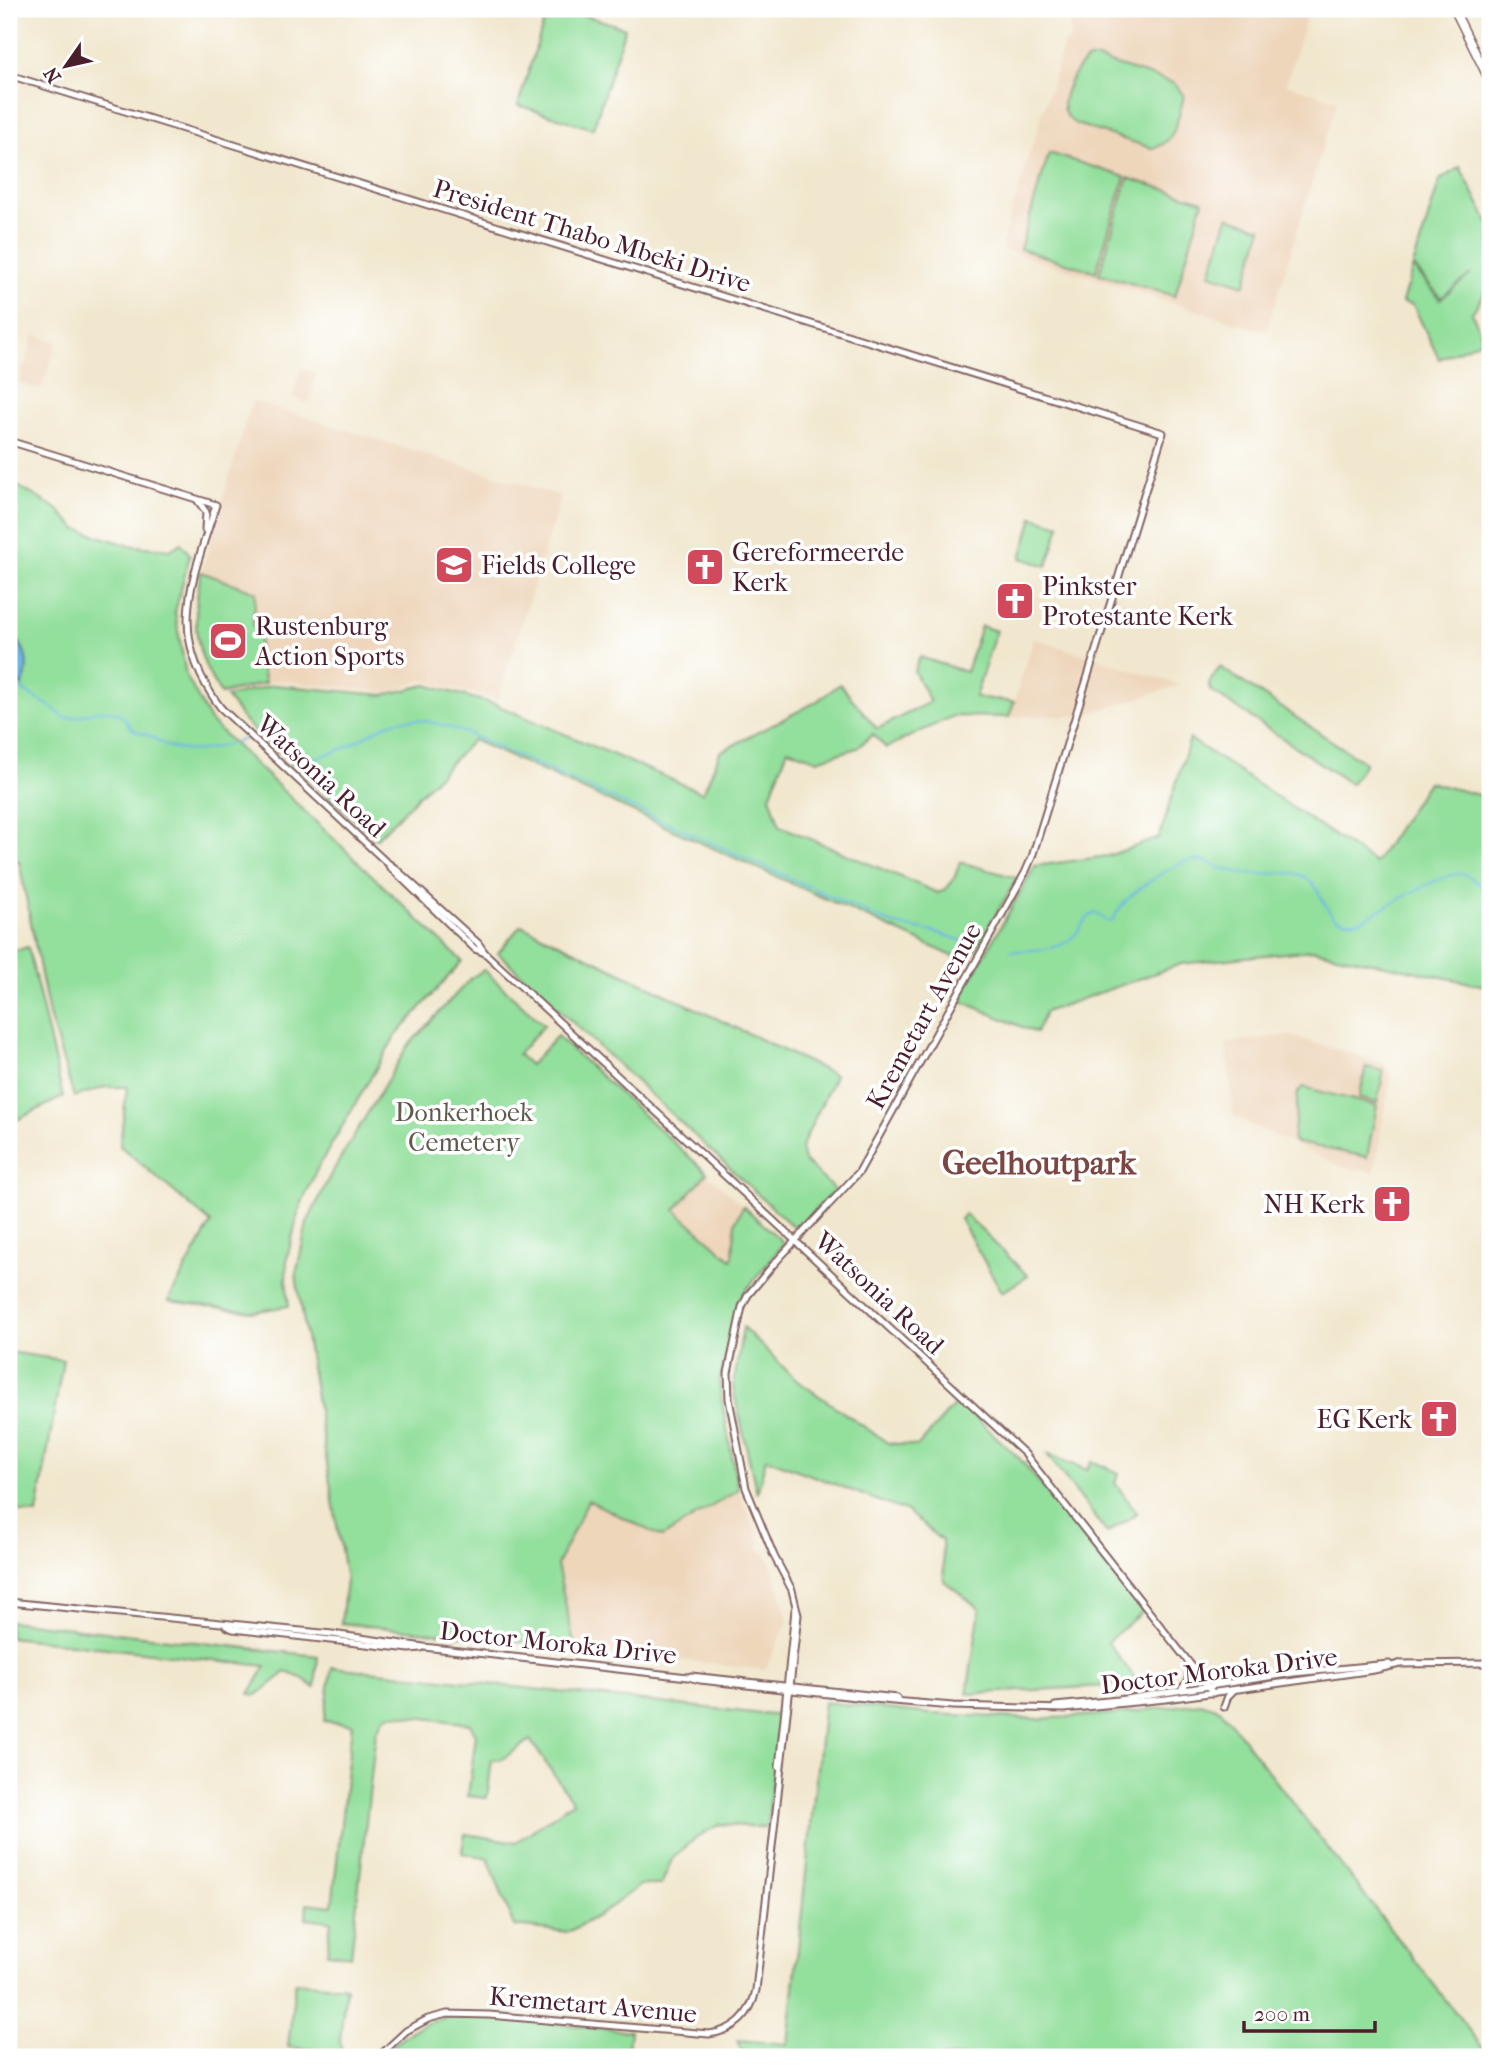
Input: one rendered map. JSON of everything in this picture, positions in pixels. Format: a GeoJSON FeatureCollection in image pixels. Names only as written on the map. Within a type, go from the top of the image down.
{"type":"FeatureCollection","features":[{"type":"Feature","properties":{"kind":"highway"},"geometry":{"type":"LineString","coordinates":[[1454,9],[1490,82]]}},
{"type":"Feature","properties":{"kind":"main road","name":"President Thabo Mbeki Drive"},"geometry":{"type":"LineString","coordinates":[[9,75],[1163,433]]}},
{"type":"Feature","properties":{"kind":"main road","name":"Kremetart Avenue"},"geometry":{"type":"LineString","coordinates":[[377,2057],[406,2031],[428,2019],[447,2014],[480,2014],[709,2034],[734,2026],[750,2008],[756,1990],[795,1614],[788,1583],[746,1488],[727,1380],[744,1301],[847,1187],[868,1158],[1029,865],[1163,433]]}},
{"type":"Feature","properties":{"kind":"main road"},"geometry":{"type":"LineString","coordinates":[[9,441],[193,498],[206,512],[205,541]]}},
{"type":"Feature","properties":{"kind":"main road","name":"Watsonia Road"},"geometry":{"type":"LineString","coordinates":[[193,498],[216,505],[187,610],[189,640],[200,677],[212,696],[232,719],[475,949],[485,953],[558,1019],[1025,1454],[1213,1693]]}},
{"type":"Feature","properties":{"kind":"main road","name":"Doctor Moroka Drive"},"geometry":{"type":"LineString","coordinates":[[9,1602],[332,1634],[425,1647],[953,1706],[1064,1709],[1117,1705],[1374,1670],[1400,1664]]}},
{"type":"Feature","properties":{"kind":"main road"},"geometry":{"type":"LineString","coordinates":[[1188,1663],[1211,1679],[1227,1684]]}},
{"type":"Feature","properties":{"kind":"main road"},"geometry":{"type":"LineString","coordinates":[[1178,1690],[1188,1682],[1191,1674],[1188,1663]]}},
{"type":"Feature","properties":{"kind":"main road","name":"Doctor Moroka Drive"},"geometry":{"type":"LineString","coordinates":[[1042,1708],[1373,1664],[1490,1663]]}},
{"type":"Feature","properties":{"kind":"main road"},"geometry":{"type":"LineString","coordinates":[[1224,1707],[1230,1692],[1236,1689]]}},
{"type":"Feature","properties":{"kind":"shaded area"},"geometry":{"type":"Polygon","coordinates":[[[1075,9],[1309,9],[1286,84],[1337,101],[1267,329],[1263,331],[1000,249],[1064,44],[1069,42],[1072,33],[1069,29],[1075,9]]]}},
{"type":"Feature","properties":{"kind":"shaded area"},"geometry":{"type":"Polygon","coordinates":[[[34,335],[57,342],[41,390],[19,383],[34,335]]]}},
{"type":"Feature","properties":{"kind":"shaded area"},"geometry":{"type":"Polygon","coordinates":[[[301,368],[317,373],[308,403],[292,398],[301,368]]]}},
{"type":"Feature","properties":{"kind":"shaded area"},"geometry":{"type":"Polygon","coordinates":[[[252,401],[561,496],[498,700],[422,680],[390,692],[279,681],[265,683],[262,669],[257,664],[261,627],[253,627],[256,592],[201,572],[252,401]]]}},
{"type":"Feature","properties":{"kind":"shaded area"},"geometry":{"type":"Polygon","coordinates":[[[1034,639],[1180,685],[1081,716],[1009,717],[1034,639]]]}},
{"type":"Feature","properties":{"kind":"shaded area"},"geometry":{"type":"Polygon","coordinates":[[[1287,1035],[1384,1063],[1391,1073],[1374,1172],[1342,1167],[1233,1116],[1226,1043],[1287,1035]]]}},
{"type":"Feature","properties":{"kind":"shaded area"},"geometry":{"type":"Polygon","coordinates":[[[707,1173],[743,1206],[736,1217],[731,1259],[675,1209],[707,1173]]]}},
{"type":"Feature","properties":{"kind":"shaded area"},"geometry":{"type":"Polygon","coordinates":[[[738,1490],[761,1542],[758,1548],[766,1554],[774,1571],[788,1620],[765,1670],[575,1648],[557,1565],[588,1500],[662,1537],[738,1490]]]}},
{"type":"Feature","properties":{"kind":"green space"},"geometry":{"type":"Polygon","coordinates":[[[548,9],[564,9],[625,28],[593,129],[518,105],[548,9]]]}},
{"type":"Feature","properties":{"kind":"green space"},"geometry":{"type":"Polygon","coordinates":[[[1089,59],[1097,59],[1174,83],[1184,96],[1175,129],[1166,142],[1151,148],[1076,124],[1069,119],[1064,111],[1064,97],[1079,68],[1089,59]]]}},
{"type":"Feature","properties":{"kind":"green space"},"geometry":{"type":"Polygon","coordinates":[[[1049,153],[1125,177],[1096,272],[1020,249],[1049,153]]]}},
{"type":"Feature","properties":{"kind":"green space"},"geometry":{"type":"Polygon","coordinates":[[[1460,167],[1490,225],[1490,285],[1472,313],[1481,334],[1481,341],[1439,359],[1413,305],[1402,302],[1413,267],[1440,299],[1471,274],[1441,298],[1413,266],[1440,180],[1460,167]]]}},
{"type":"Feature","properties":{"kind":"green space"},"geometry":{"type":"Polygon","coordinates":[[[1128,178],[1203,201],[1175,296],[1099,274],[1128,178]]]}},
{"type":"Feature","properties":{"kind":"green space"},"geometry":{"type":"Polygon","coordinates":[[[1228,217],[1262,228],[1245,285],[1210,274],[1228,217]]]}},
{"type":"Feature","properties":{"kind":"green space"},"geometry":{"type":"Polygon","coordinates":[[[18,486],[57,509],[77,529],[127,545],[170,550],[181,543],[190,555],[175,612],[186,675],[210,721],[462,961],[394,1038],[317,1169],[300,1207],[287,1258],[289,1306],[252,1312],[168,1301],[211,1223],[120,1146],[127,1087],[105,1087],[74,1097],[49,1015],[19,861],[9,862],[9,492],[18,486]]]}},
{"type":"Feature","properties":{"kind":"green space"},"geometry":{"type":"Polygon","coordinates":[[[1033,517],[1060,525],[1047,566],[1021,558],[1033,517]]]}},
{"type":"Feature","properties":{"kind":"green space","name":"Rustenburg Action Sports"},"geometry":{"type":"Polygon","coordinates":[[[201,572],[256,592],[253,626],[261,627],[257,664],[262,669],[265,683],[221,694],[212,679],[205,665],[197,635],[196,605],[201,572]]]}},
{"type":"Feature","properties":{"kind":"green space"},"geometry":{"type":"Polygon","coordinates":[[[981,626],[996,631],[975,697],[1014,702],[1009,717],[953,716],[886,748],[873,734],[857,748],[817,760],[788,749],[770,796],[780,826],[938,893],[950,884],[960,862],[1017,878],[968,963],[473,740],[376,839],[246,723],[226,697],[274,685],[384,695],[426,685],[494,704],[703,793],[720,752],[816,702],[840,684],[877,729],[930,702],[914,671],[920,657],[966,672],[981,626]]]}},
{"type":"Feature","properties":{"kind":"green space"},"geometry":{"type":"Polygon","coordinates":[[[1220,667],[1365,763],[1351,784],[1210,690],[1209,683],[1220,667]]]}},
{"type":"Feature","properties":{"kind":"green space"},"geometry":{"type":"Polygon","coordinates":[[[1190,739],[1375,863],[1428,782],[1490,798],[1490,987],[1313,950],[1181,964],[1045,1012],[1036,1033],[959,1000],[1035,866],[1108,856],[1159,838],[1190,739]]]}},
{"type":"Feature","properties":{"kind":"green space"},"geometry":{"type":"Polygon","coordinates":[[[521,925],[835,1075],[801,1148],[804,1161],[835,1190],[800,1225],[791,1225],[498,953],[521,925]]]}},
{"type":"Feature","properties":{"kind":"green space"},"geometry":{"type":"Polygon","coordinates":[[[28,947],[63,1097],[13,1122],[9,1121],[9,952],[28,947]]]}},
{"type":"Feature","properties":{"kind":"green space","name":"Donkerhoek Cemetery"},"geometry":{"type":"Polygon","coordinates":[[[484,970],[544,1025],[518,1054],[530,1065],[557,1036],[707,1173],[675,1210],[731,1259],[735,1223],[743,1206],[784,1243],[739,1299],[719,1384],[738,1490],[662,1537],[588,1500],[557,1565],[575,1648],[341,1623],[346,1580],[296,1275],[307,1223],[330,1176],[407,1047],[471,978],[484,970]]]}},
{"type":"Feature","properties":{"kind":"green space"},"geometry":{"type":"Polygon","coordinates":[[[1366,1067],[1384,1071],[1377,1103],[1359,1098],[1366,1067]]]}},
{"type":"Feature","properties":{"kind":"green space"},"geometry":{"type":"Polygon","coordinates":[[[1303,1087],[1377,1106],[1367,1157],[1293,1142],[1298,1092],[1303,1087]]]}},
{"type":"Feature","properties":{"kind":"green space"},"geometry":{"type":"Polygon","coordinates":[[[965,1214],[1028,1276],[1002,1292],[960,1219],[965,1214]]]}},
{"type":"Feature","properties":{"kind":"green space"},"geometry":{"type":"Polygon","coordinates":[[[743,1327],[796,1380],[888,1443],[918,1446],[958,1401],[1021,1460],[1143,1611],[1107,1642],[1140,1684],[967,1694],[980,1609],[944,1581],[942,1541],[908,1512],[766,1458],[757,1494],[733,1388],[743,1327]]]}},
{"type":"Feature","properties":{"kind":"green space"},"geometry":{"type":"Polygon","coordinates":[[[9,1352],[63,1360],[37,1514],[9,1510],[9,1352]]]}},
{"type":"Feature","properties":{"kind":"green space"},"geometry":{"type":"Polygon","coordinates":[[[1047,1454],[1087,1470],[1092,1461],[1119,1473],[1115,1483],[1137,1513],[1107,1533],[1047,1454]]]}},
{"type":"Feature","properties":{"kind":"green space"},"geometry":{"type":"Polygon","coordinates":[[[9,1621],[318,1656],[315,1688],[304,1679],[286,1672],[257,1695],[249,1694],[266,1666],[9,1637],[9,1621]]]}},
{"type":"Feature","properties":{"kind":"green space"},"geometry":{"type":"Polygon","coordinates":[[[332,1667],[780,1716],[767,1828],[720,1824],[696,1838],[672,1859],[661,1885],[640,1885],[603,1913],[568,1932],[514,1926],[488,1858],[462,1853],[465,1834],[516,1842],[573,1802],[530,1740],[501,1760],[492,1759],[487,1798],[468,1796],[476,1735],[470,1724],[393,1714],[385,1717],[376,1732],[351,1956],[327,1953],[331,1921],[306,1918],[307,1903],[332,1906],[352,1724],[324,1721],[332,1667]]]}},
{"type":"Feature","properties":{"kind":"green space"},"geometry":{"type":"Polygon","coordinates":[[[824,1702],[931,1714],[1036,1719],[1115,1714],[1201,1703],[1220,1709],[1490,2057],[744,2057],[737,2040],[788,2044],[824,1702]]]}},
{"type":"Feature","properties":{"kind":"green space"},"geometry":{"type":"Polygon","coordinates":[[[295,1982],[346,1987],[340,2039],[342,2050],[339,2053],[288,2047],[295,1982]]]}},
{"type":"Feature","properties":{"kind":"green space"},"geometry":{"type":"Polygon","coordinates":[[[448,2017],[489,2017],[630,2031],[627,2057],[381,2057],[411,2031],[448,2017]]]}},
{"type":"Feature","properties":{"kind":"water"},"geometry":{"type":"Polygon","coordinates":[[[9,634],[20,644],[26,656],[23,685],[17,682],[9,661],[9,634]]]}},
{"type":"Feature","properties":{"kind":"waterway"},"geometry":{"type":"LineString","coordinates":[[17,682],[26,692],[52,707],[64,718],[95,711],[117,713],[133,729],[175,749],[205,750],[245,739]]}},
{"type":"Feature","properties":{"kind":"waterway"},"geometry":{"type":"LineString","coordinates":[[255,734],[267,734],[296,760],[303,761],[339,750],[397,721],[421,720],[445,726],[469,734],[895,925],[935,932],[969,943]]}},
{"type":"Feature","properties":{"kind":"waterway"},"geometry":{"type":"LineString","coordinates":[[1011,951],[1045,949],[1060,945],[1074,936],[1086,920],[1096,913],[1111,922],[1123,904],[1137,891],[1179,864],[1196,860],[1238,872],[1292,873],[1303,876],[1311,882],[1331,913],[1338,919],[1348,921],[1362,920],[1426,885],[1452,875],[1470,877],[1490,897]]}},
{"type":"Feature","properties":{"kind":"place","name":"Fields College"},"geometry":{"type":"Point","coordinates":[454,565]}},
{"type":"Feature","properties":{"kind":"place","name":"Gereformeerde Kerk"},"geometry":{"type":"Point","coordinates":[705,567]}},
{"type":"Feature","properties":{"kind":"place","name":"Pinkster Protestante Kerk"},"geometry":{"type":"Point","coordinates":[1015,601]}},
{"type":"Feature","properties":{"kind":"place","name":"Rustenburg Action Sports"},"geometry":{"type":"Point","coordinates":[228,641]}},
{"type":"Feature","properties":{"kind":"place","name":"NH Kerk"},"geometry":{"type":"Point","coordinates":[1392,1204]}},
{"type":"Feature","properties":{"kind":"place","name":"EG Kerk"},"geometry":{"type":"Point","coordinates":[1439,1419]}},
{"type":"Feature","properties":{"kind":"district","name":"Geelhoutpark"},"geometry":{"type":"Point","coordinates":[1039,1163]}}]}
